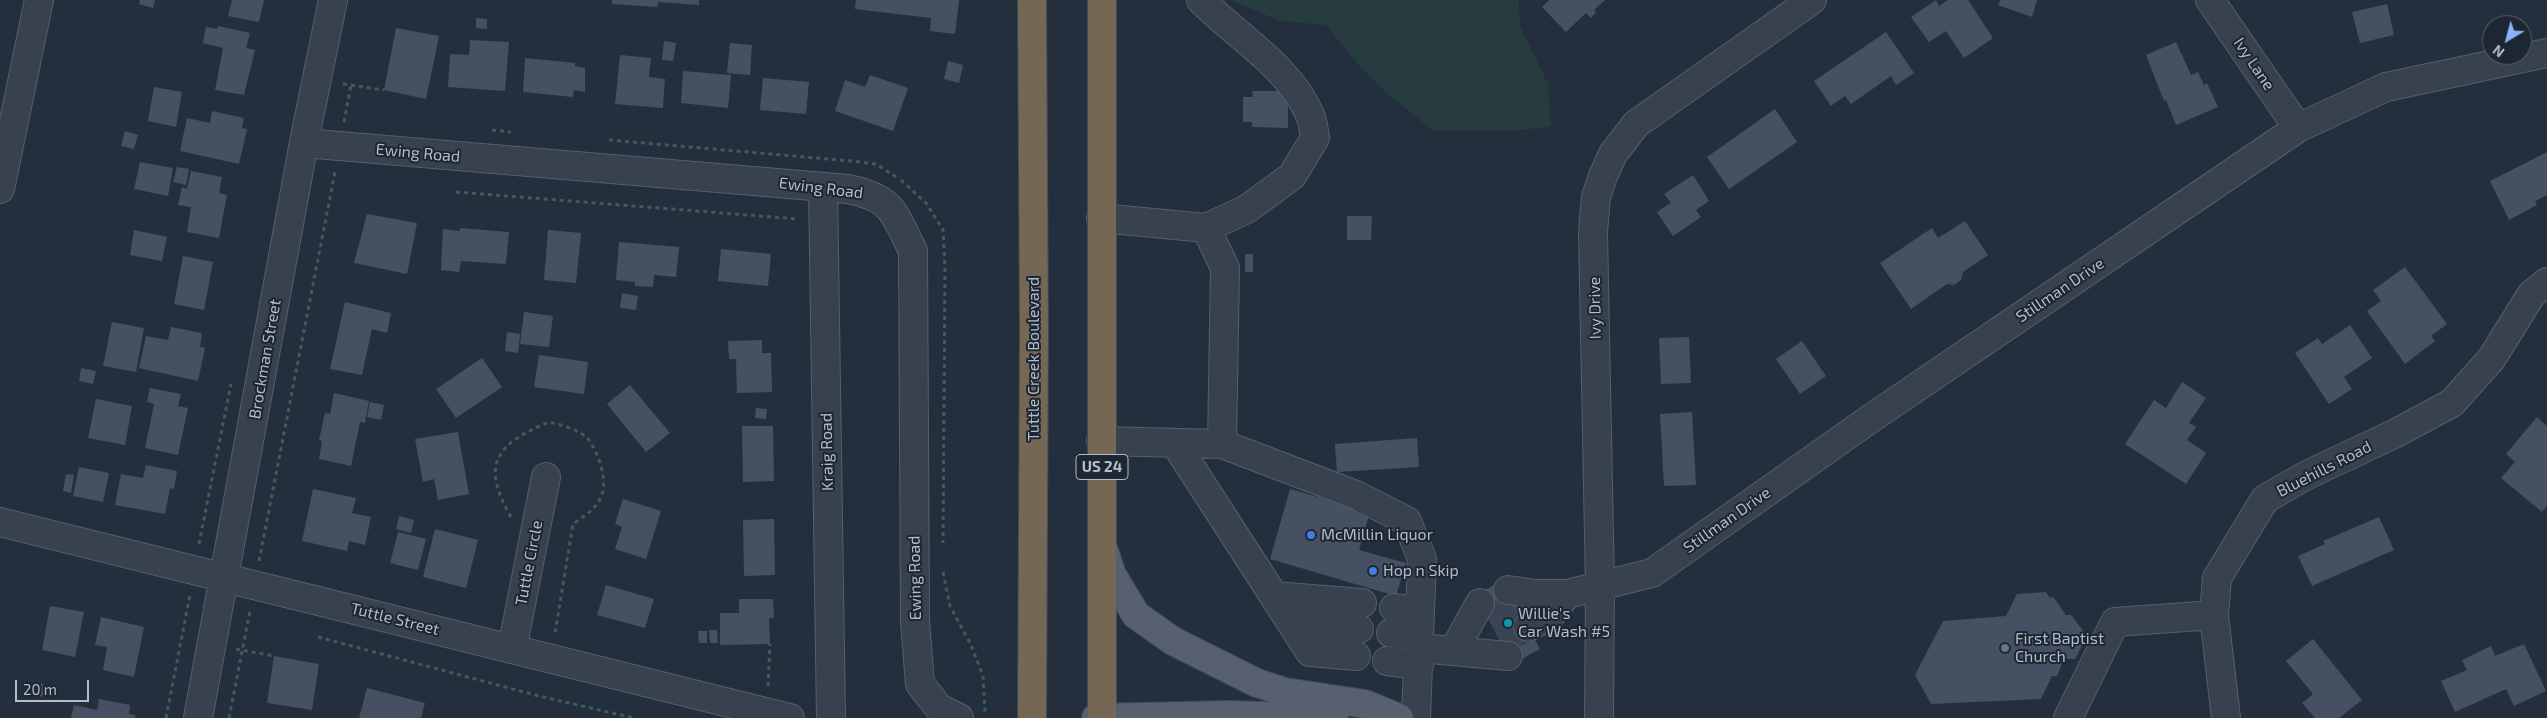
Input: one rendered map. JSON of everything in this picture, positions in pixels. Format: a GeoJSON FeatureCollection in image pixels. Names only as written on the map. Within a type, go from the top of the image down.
{"type":"FeatureCollection","features":[{"type":"Feature","properties":{"kind":"highway","name":"Tuttle Creek Boulevard"},"geometry":{"type":"LineString","coordinates":[[1032,0],[1034,332],[1032,718]]}},
{"type":"Feature","properties":{"kind":"highway","name":"US 24"},"geometry":{"type":"LineString","coordinates":[[1100,717],[1102,544],[1102,0]]}},
{"type":"Feature","properties":{"kind":"main road"},"geometry":{"type":"LineString","coordinates":[[1102,544],[1112,575],[1136,615],[1172,641],[1256,683],[1284,692],[1364,704],[1398,718]]}},
{"type":"Feature","properties":{"kind":"main road"},"geometry":{"type":"LineString","coordinates":[[1100,717],[1228,715],[1334,718]]}},
{"type":"Feature","properties":{"kind":"street"},"geometry":{"type":"LineString","coordinates":[[1,175],[40,0]]}},
{"type":"Feature","properties":{"kind":"street","name":"Brockman Street"},"geometry":{"type":"LineString","coordinates":[[198,718],[304,143],[333,0]]}},
{"type":"Feature","properties":{"kind":"street"},"geometry":{"type":"LineString","coordinates":[[1101,218],[1206,228],[1247,209],[1292,176],[1315,138],[1311,116],[1296,92],[1274,64],[1201,0]]}},
{"type":"Feature","properties":{"kind":"street","name":"Ivy Drive"},"geometry":{"type":"LineString","coordinates":[[1599,718],[1600,587],[1593,232],[1596,197],[1613,154],[1636,124],[1812,0]]}},
{"type":"Feature","properties":{"kind":"street","name":"Ivy Lane"},"geometry":{"type":"LineString","coordinates":[[2210,0],[2298,128]]}},
{"type":"Feature","properties":{"kind":"street","name":"Stillman Drive"},"geometry":{"type":"LineString","coordinates":[[1529,612],[1567,594],[1652,573],[1870,419],[2298,128],[2386,87],[2547,53]]}},
{"type":"Feature","properties":{"kind":"street","name":"Ewing Road"},"geometry":{"type":"LineString","coordinates":[[304,143],[823,186],[869,193],[892,208],[913,250],[915,621],[920,684],[939,708],[959,718]]}},
{"type":"Feature","properties":{"kind":"street","name":"Kraig Road"},"geometry":{"type":"LineString","coordinates":[[823,186],[831,718]]}},
{"type":"Feature","properties":{"kind":"street"},"geometry":{"type":"LineString","coordinates":[[1206,228],[1224,268],[1222,444]]}},
{"type":"Feature","properties":{"kind":"street","name":"Bluehills Road"},"geometry":{"type":"LineString","coordinates":[[2226,718],[2214,615],[2217,578],[2265,499],[2307,475],[2394,434],[2452,403],[2492,358],[2531,294],[2547,282]]}},
{"type":"Feature","properties":{"kind":"street"},"geometry":{"type":"LineString","coordinates":[[1102,442],[1222,444],[1356,495],[1407,521],[1422,559],[1410,633],[1416,718]]}},
{"type":"Feature","properties":{"kind":"street"},"geometry":{"type":"LineString","coordinates":[[1175,443],[1310,652],[1356,656]]}},
{"type":"Feature","properties":{"kind":"street","name":"Tuttle Circle"},"geometry":{"type":"LineString","coordinates":[[512,649],[546,477]]}},
{"type":"Feature","properties":{"kind":"street","name":"Tuttle Street"},"geometry":{"type":"LineString","coordinates":[[0,522],[225,576],[779,715]]}},
{"type":"Feature","properties":{"kind":"street"},"geometry":{"type":"LineString","coordinates":[[1274,596],[1360,616],[1293,626]]}},
{"type":"Feature","properties":{"kind":"street"},"geometry":{"type":"LineString","coordinates":[[2068,718],[2115,622],[2214,615]]}},
{"type":"Feature","properties":{"kind":"street"},"geometry":{"type":"LineString","coordinates":[[1410,633],[1464,645],[1494,630],[1464,645]]}},
{"type":"Feature","properties":{"kind":"street"},"geometry":{"type":"LineString","coordinates":[[1387,661],[1410,633]]}},
{"type":"Feature","properties":{"kind":"path"},"geometry":{"type":"LineString","coordinates":[[317,78],[351,86],[384,90]]}},
{"type":"Feature","properties":{"kind":"path"},"geometry":{"type":"LineString","coordinates":[[229,718],[351,86]]}},
{"type":"Feature","properties":{"kind":"path"},"geometry":{"type":"LineString","coordinates":[[876,164],[909,186],[920,197],[942,230],[945,268],[943,553]]}},
{"type":"Feature","properties":{"kind":"path"},"geometry":{"type":"LineString","coordinates":[[456,192],[823,221]]}},
{"type":"Feature","properties":{"kind":"path"},"geometry":{"type":"LineString","coordinates":[[943,562],[950,606],[971,645],[983,676],[985,718]]}},
{"type":"Feature","properties":{"kind":"path"},"geometry":{"type":"LineString","coordinates":[[318,638],[538,696],[634,718]]}},
{"type":"Feature","properties":{"kind":"path"},"geometry":{"type":"LineString","coordinates":[[770,644],[779,715]]}},
{"type":"Feature","properties":{"kind":"green space"},"geometry":{"type":"Polygon","coordinates":[[[1231,0],[1519,0],[1520,26],[1548,84],[1551,126],[1523,130],[1433,130],[1386,93],[1357,63],[1326,25],[1280,21],[1231,0]]]}},
{"type":"Feature","properties":{"kind":"building"},"geometry":{"type":"Polygon","coordinates":[[[140,0],[155,0],[153,8],[139,4],[140,0]]]}},
{"type":"Feature","properties":{"kind":"building"},"geometry":{"type":"Polygon","coordinates":[[[232,0],[264,0],[259,22],[228,16],[232,0]]]}},
{"type":"Feature","properties":{"kind":"building"},"geometry":{"type":"Polygon","coordinates":[[[612,0],[699,0],[699,5],[658,2],[657,7],[612,4],[612,0]]]}},
{"type":"Feature","properties":{"kind":"building"},"geometry":{"type":"Polygon","coordinates":[[[856,0],[959,0],[955,34],[930,31],[931,18],[855,9],[856,0]]]}},
{"type":"Feature","properties":{"kind":"building"},"geometry":{"type":"Polygon","coordinates":[[[1549,0],[1605,0],[1594,10],[1596,12],[1591,18],[1586,13],[1566,32],[1542,7],[1549,0]]]}},
{"type":"Feature","properties":{"kind":"building"},"geometry":{"type":"Polygon","coordinates":[[[1936,0],[1939,6],[1948,0],[1968,0],[1993,38],[1964,58],[1946,31],[1929,42],[1911,17],[1936,0]]]}},
{"type":"Feature","properties":{"kind":"building"},"geometry":{"type":"Polygon","coordinates":[[[2000,0],[2037,0],[2032,17],[1998,5],[2000,0]]]}},
{"type":"Feature","properties":{"kind":"building"},"geometry":{"type":"Polygon","coordinates":[[[2387,4],[2394,35],[2360,43],[2352,12],[2387,4]]]}},
{"type":"Feature","properties":{"kind":"building"},"geometry":{"type":"Polygon","coordinates":[[[476,18],[487,19],[487,29],[476,28],[476,18]]]}},
{"type":"Feature","properties":{"kind":"building"},"geometry":{"type":"Polygon","coordinates":[[[218,26],[250,33],[246,48],[255,50],[244,95],[215,90],[223,48],[203,43],[206,27],[217,29],[218,26]]]}},
{"type":"Feature","properties":{"kind":"building"},"geometry":{"type":"Polygon","coordinates":[[[396,28],[439,36],[426,99],[384,90],[396,28]]]}},
{"type":"Feature","properties":{"kind":"building"},"geometry":{"type":"Polygon","coordinates":[[[1886,32],[1914,73],[1896,85],[1891,76],[1851,104],[1845,96],[1831,106],[1814,81],[1886,32]]]}},
{"type":"Feature","properties":{"kind":"building"},"geometry":{"type":"Polygon","coordinates":[[[470,40],[509,42],[505,91],[448,87],[450,54],[469,55],[470,40]]]}},
{"type":"Feature","properties":{"kind":"building"},"geometry":{"type":"Polygon","coordinates":[[[664,41],[676,43],[673,61],[662,60],[664,41]]]}},
{"type":"Feature","properties":{"kind":"building"},"geometry":{"type":"Polygon","coordinates":[[[2176,42],[2191,75],[2198,72],[2204,85],[2207,83],[2218,107],[2176,125],[2166,100],[2164,101],[2146,55],[2176,42]]]}},
{"type":"Feature","properties":{"kind":"building"},"geometry":{"type":"Polygon","coordinates":[[[730,43],[752,45],[750,75],[727,73],[730,43]]]}},
{"type":"Feature","properties":{"kind":"building"},"geometry":{"type":"Polygon","coordinates":[[[620,55],[651,58],[649,77],[665,79],[663,108],[615,104],[620,55]]]}},
{"type":"Feature","properties":{"kind":"building"},"geometry":{"type":"Polygon","coordinates":[[[525,58],[575,63],[575,66],[585,68],[585,92],[574,90],[573,97],[523,92],[525,58]]]}},
{"type":"Feature","properties":{"kind":"building"},"geometry":{"type":"Polygon","coordinates":[[[948,61],[963,65],[959,83],[944,79],[948,61]]]}},
{"type":"Feature","properties":{"kind":"building"},"geometry":{"type":"Polygon","coordinates":[[[683,71],[731,75],[728,108],[681,103],[683,71]]]}},
{"type":"Feature","properties":{"kind":"building"},"geometry":{"type":"Polygon","coordinates":[[[870,75],[908,88],[893,131],[835,111],[845,80],[865,87],[870,75]]]}},
{"type":"Feature","properties":{"kind":"building"},"geometry":{"type":"Polygon","coordinates":[[[763,78],[809,82],[806,114],[760,110],[763,78]]]}},
{"type":"Feature","properties":{"kind":"building"},"geometry":{"type":"Polygon","coordinates":[[[154,87],[182,92],[176,127],[148,121],[154,87]]]}},
{"type":"Feature","properties":{"kind":"building"},"geometry":{"type":"Polygon","coordinates":[[[1252,91],[1288,91],[1288,128],[1252,127],[1252,122],[1243,122],[1243,97],[1253,97],[1252,91]]]}},
{"type":"Feature","properties":{"kind":"building"},"geometry":{"type":"Polygon","coordinates":[[[1775,109],[1797,142],[1729,189],[1707,157],[1775,109]]]}},
{"type":"Feature","properties":{"kind":"building"},"geometry":{"type":"Polygon","coordinates":[[[212,111],[244,118],[242,128],[247,129],[239,164],[180,151],[187,118],[210,123],[212,111]]]}},
{"type":"Feature","properties":{"kind":"building"},"geometry":{"type":"Polygon","coordinates":[[[125,131],[138,135],[134,149],[121,146],[125,131]]]}},
{"type":"Feature","properties":{"kind":"building"},"geometry":{"type":"Polygon","coordinates":[[[2547,152],[2547,195],[2535,201],[2537,205],[2509,220],[2490,181],[2547,152]]]}},
{"type":"Feature","properties":{"kind":"building"},"geometry":{"type":"Polygon","coordinates":[[[140,162],[173,168],[168,196],[134,189],[140,162]]]}},
{"type":"Feature","properties":{"kind":"building"},"geometry":{"type":"Polygon","coordinates":[[[177,167],[189,169],[186,185],[173,182],[177,167]]]}},
{"type":"Feature","properties":{"kind":"building"},"geometry":{"type":"Polygon","coordinates":[[[191,171],[222,177],[219,193],[227,195],[219,238],[187,232],[191,207],[178,205],[182,187],[187,189],[191,171]]]}},
{"type":"Feature","properties":{"kind":"building"},"geometry":{"type":"Polygon","coordinates":[[[1693,175],[1709,201],[1696,210],[1701,217],[1673,236],[1657,212],[1671,203],[1664,194],[1693,175]]]}},
{"type":"Feature","properties":{"kind":"building"},"geometry":{"type":"Polygon","coordinates":[[[367,214],[417,223],[407,274],[354,263],[367,214]]]}},
{"type":"Feature","properties":{"kind":"building"},"geometry":{"type":"Polygon","coordinates":[[[1347,216],[1372,216],[1371,240],[1347,240],[1347,216]]]}},
{"type":"Feature","properties":{"kind":"building"},"geometry":{"type":"Polygon","coordinates":[[[1965,221],[1988,255],[1963,272],[1961,280],[1954,285],[1947,284],[1911,309],[1880,263],[1932,228],[1938,238],[1965,221]]]}},
{"type":"Feature","properties":{"kind":"building"},"geometry":{"type":"Polygon","coordinates":[[[460,228],[509,232],[506,264],[461,261],[459,272],[441,270],[443,229],[460,231],[460,228]]]}},
{"type":"Feature","properties":{"kind":"building"},"geometry":{"type":"Polygon","coordinates":[[[134,230],[167,237],[162,261],[130,255],[134,230]]]}},
{"type":"Feature","properties":{"kind":"building"},"geometry":{"type":"Polygon","coordinates":[[[548,230],[581,233],[576,283],[544,280],[548,230]]]}},
{"type":"Feature","properties":{"kind":"building"},"geometry":{"type":"Polygon","coordinates":[[[619,242],[679,247],[676,277],[654,275],[653,287],[635,286],[635,282],[616,280],[619,242]]]}},
{"type":"Feature","properties":{"kind":"building"},"geometry":{"type":"Polygon","coordinates":[[[721,249],[771,254],[768,286],[718,281],[721,249]]]}},
{"type":"Feature","properties":{"kind":"building"},"geometry":{"type":"Polygon","coordinates":[[[1245,254],[1253,254],[1253,272],[1245,272],[1245,254]]]}},
{"type":"Feature","properties":{"kind":"building"},"geometry":{"type":"Polygon","coordinates":[[[183,256],[213,262],[204,310],[174,304],[183,256]]]}},
{"type":"Feature","properties":{"kind":"building"},"geometry":{"type":"Polygon","coordinates":[[[2405,267],[2447,324],[2431,336],[2435,341],[2405,364],[2367,311],[2381,301],[2373,290],[2405,267]]]}},
{"type":"Feature","properties":{"kind":"building"},"geometry":{"type":"Polygon","coordinates":[[[622,293],[638,296],[636,310],[620,308],[622,293]]]}},
{"type":"Feature","properties":{"kind":"building"},"geometry":{"type":"Polygon","coordinates":[[[345,302],[391,313],[387,333],[372,329],[362,375],[330,369],[345,302]]]}},
{"type":"Feature","properties":{"kind":"building"},"geometry":{"type":"Polygon","coordinates":[[[524,312],[553,316],[549,347],[520,344],[524,312]]]}},
{"type":"Feature","properties":{"kind":"building"},"geometry":{"type":"Polygon","coordinates":[[[112,322],[144,328],[136,372],[103,366],[112,322]]]}},
{"type":"Feature","properties":{"kind":"building"},"geometry":{"type":"Polygon","coordinates":[[[2350,325],[2372,358],[2344,377],[2352,389],[2329,404],[2295,353],[2318,338],[2322,344],[2350,325]]]}},
{"type":"Feature","properties":{"kind":"building"},"geometry":{"type":"Polygon","coordinates":[[[171,327],[202,333],[200,347],[205,348],[198,381],[139,368],[146,336],[168,340],[171,327]]]}},
{"type":"Feature","properties":{"kind":"building"},"geometry":{"type":"Polygon","coordinates":[[[507,332],[520,334],[518,353],[505,351],[507,332]]]}},
{"type":"Feature","properties":{"kind":"building"},"geometry":{"type":"Polygon","coordinates":[[[1689,337],[1691,383],[1661,384],[1659,338],[1689,337]]]}},
{"type":"Feature","properties":{"kind":"building"},"geometry":{"type":"Polygon","coordinates":[[[762,340],[762,353],[771,353],[772,392],[737,393],[736,359],[729,359],[728,341],[762,340]]]}},
{"type":"Feature","properties":{"kind":"building"},"geometry":{"type":"Polygon","coordinates":[[[1802,341],[1826,376],[1800,394],[1776,359],[1802,341]]]}},
{"type":"Feature","properties":{"kind":"building"},"geometry":{"type":"Polygon","coordinates":[[[539,355],[588,362],[584,394],[534,387],[539,355]]]}},
{"type":"Feature","properties":{"kind":"building"},"geometry":{"type":"Polygon","coordinates":[[[482,358],[502,387],[456,418],[436,389],[482,358]]]}},
{"type":"Feature","properties":{"kind":"building"},"geometry":{"type":"Polygon","coordinates":[[[81,368],[96,371],[93,384],[79,381],[81,368]]]}},
{"type":"Feature","properties":{"kind":"building"},"geometry":{"type":"Polygon","coordinates":[[[2182,382],[2206,398],[2189,423],[2196,427],[2187,440],[2206,453],[2186,484],[2125,444],[2154,400],[2166,408],[2182,382]]]}},
{"type":"Feature","properties":{"kind":"building"},"geometry":{"type":"Polygon","coordinates":[[[630,385],[670,433],[646,452],[607,404],[630,385]]]}},
{"type":"Feature","properties":{"kind":"building"},"geometry":{"type":"Polygon","coordinates":[[[150,388],[181,394],[178,406],[188,408],[178,455],[145,448],[154,404],[147,402],[150,388]]]}},
{"type":"Feature","properties":{"kind":"building"},"geometry":{"type":"Polygon","coordinates":[[[334,393],[369,401],[365,423],[360,422],[351,466],[319,459],[322,441],[319,440],[325,413],[330,414],[334,393]]]}},
{"type":"Feature","properties":{"kind":"building"},"geometry":{"type":"Polygon","coordinates":[[[96,399],[132,406],[125,445],[88,438],[96,399]]]}},
{"type":"Feature","properties":{"kind":"building"},"geometry":{"type":"Polygon","coordinates":[[[370,402],[384,405],[381,420],[367,417],[370,402]]]}},
{"type":"Feature","properties":{"kind":"building"},"geometry":{"type":"Polygon","coordinates":[[[756,408],[767,409],[766,419],[755,418],[756,408]]]}},
{"type":"Feature","properties":{"kind":"building"},"geometry":{"type":"Polygon","coordinates":[[[1692,412],[1696,485],[1664,486],[1660,414],[1692,412]]]}},
{"type":"Feature","properties":{"kind":"building"},"geometry":{"type":"Polygon","coordinates":[[[2537,417],[2547,426],[2547,506],[2542,512],[2501,478],[2515,462],[2506,454],[2537,417]]]}},
{"type":"Feature","properties":{"kind":"building"},"geometry":{"type":"Polygon","coordinates":[[[742,426],[773,426],[774,481],[743,482],[742,426]]]}},
{"type":"Feature","properties":{"kind":"building"},"geometry":{"type":"Polygon","coordinates":[[[458,432],[469,494],[438,500],[434,479],[423,482],[415,439],[458,432]]]}},
{"type":"Feature","properties":{"kind":"building"},"geometry":{"type":"Polygon","coordinates":[[[1417,438],[1419,467],[1337,472],[1335,444],[1417,438]]]}},
{"type":"Feature","properties":{"kind":"building"},"geometry":{"type":"Polygon","coordinates":[[[146,465],[177,471],[174,489],[170,488],[165,514],[115,505],[121,474],[143,478],[146,465]]]}},
{"type":"Feature","properties":{"kind":"building"},"geometry":{"type":"Polygon","coordinates":[[[79,467],[109,473],[103,502],[73,496],[79,467]]]}},
{"type":"Feature","properties":{"kind":"building"},"geometry":{"type":"Polygon","coordinates":[[[66,474],[74,475],[71,493],[63,491],[66,474]]]}},
{"type":"Feature","properties":{"kind":"building"},"geometry":{"type":"Polygon","coordinates":[[[313,489],[356,498],[352,513],[371,517],[365,545],[349,541],[347,551],[302,541],[313,489]]]}},
{"type":"Feature","properties":{"kind":"building"},"geometry":{"type":"Polygon","coordinates":[[[1290,489],[1370,512],[1359,550],[1406,563],[1396,596],[1270,559],[1290,489]]]}},
{"type":"Feature","properties":{"kind":"building"},"geometry":{"type":"Polygon","coordinates":[[[623,499],[661,511],[646,559],[615,549],[622,527],[615,524],[623,499]]]}},
{"type":"Feature","properties":{"kind":"building"},"geometry":{"type":"Polygon","coordinates":[[[399,516],[414,520],[411,533],[396,529],[399,516]]]}},
{"type":"Feature","properties":{"kind":"building"},"geometry":{"type":"Polygon","coordinates":[[[2379,517],[2394,550],[2312,586],[2298,556],[2325,544],[2323,541],[2379,517]]]}},
{"type":"Feature","properties":{"kind":"building"},"geometry":{"type":"Polygon","coordinates":[[[774,519],[775,575],[744,576],[743,520],[774,519]]]}},
{"type":"Feature","properties":{"kind":"building"},"geometry":{"type":"Polygon","coordinates":[[[435,529],[478,540],[466,588],[423,577],[435,529]]]}},
{"type":"Feature","properties":{"kind":"building"},"geometry":{"type":"Polygon","coordinates":[[[398,532],[426,539],[418,570],[390,563],[398,532]]]}},
{"type":"Feature","properties":{"kind":"building","name":"Willie's Car Wash #5"},"geometry":{"type":"Polygon","coordinates":[[[1503,580],[1540,649],[1512,664],[1476,595],[1503,580]]]}},
{"type":"Feature","properties":{"kind":"building"},"geometry":{"type":"Polygon","coordinates":[[[606,585],[654,599],[645,628],[597,615],[606,585]]]}},
{"type":"Feature","properties":{"kind":"building","name":"First Baptist Church"},"geometry":{"type":"Polygon","coordinates":[[[2046,592],[2049,597],[2054,598],[2066,615],[2071,615],[2087,636],[2075,659],[2064,659],[2057,676],[2052,676],[2041,699],[1931,704],[1915,675],[1943,621],[2006,616],[2017,594],[2046,592]]]}},
{"type":"Feature","properties":{"kind":"building"},"geometry":{"type":"Polygon","coordinates":[[[739,599],[773,599],[774,618],[769,618],[770,644],[720,645],[720,613],[739,613],[739,599]]]}},
{"type":"Feature","properties":{"kind":"building"},"geometry":{"type":"Polygon","coordinates":[[[50,606],[84,612],[75,657],[42,650],[50,606]]]}},
{"type":"Feature","properties":{"kind":"building"},"geometry":{"type":"Polygon","coordinates":[[[101,617],[144,627],[134,677],[103,670],[107,647],[95,645],[101,617]]]}},
{"type":"Feature","properties":{"kind":"building"},"geometry":{"type":"Polygon","coordinates":[[[709,630],[717,630],[718,643],[710,643],[709,630]]]}},
{"type":"Feature","properties":{"kind":"building"},"geometry":{"type":"Polygon","coordinates":[[[698,631],[707,631],[707,643],[699,643],[698,631]]]}},
{"type":"Feature","properties":{"kind":"building"},"geometry":{"type":"Polygon","coordinates":[[[2313,639],[2362,700],[2339,718],[2315,718],[2302,703],[2313,694],[2286,661],[2313,639]]]}},
{"type":"Feature","properties":{"kind":"building"},"geometry":{"type":"Polygon","coordinates":[[[2524,644],[2546,691],[2514,706],[2506,689],[2455,712],[2441,681],[2467,670],[2462,660],[2491,646],[2495,656],[2524,644]]]}},
{"type":"Feature","properties":{"kind":"building"},"geometry":{"type":"Polygon","coordinates":[[[274,656],[319,664],[312,710],[267,703],[274,656]]]}},
{"type":"Feature","properties":{"kind":"building"},"geometry":{"type":"Polygon","coordinates":[[[37,683],[46,685],[44,697],[35,695],[37,683]]]}},
{"type":"Feature","properties":{"kind":"building"},"geometry":{"type":"Polygon","coordinates":[[[367,688],[425,703],[421,718],[359,718],[367,688]]]}},
{"type":"Feature","properties":{"kind":"building"},"geometry":{"type":"Polygon","coordinates":[[[99,699],[130,705],[129,714],[135,715],[135,718],[71,718],[74,705],[97,710],[99,699]]]}},
{"type":"Feature","properties":{"kind":"tunnel"},"geometry":{"type":"LineString","coordinates":[[1489,620],[1516,605]]}},
{"type":"Feature","properties":{"kind":"tunnel"},"geometry":{"type":"LineString","coordinates":[[1500,641],[1528,627]]}},
{"type":"Feature","properties":{"kind":"place","name":"McMillin Liquor"},"geometry":{"type":"Point","coordinates":[1311,535]}},
{"type":"Feature","properties":{"kind":"place","name":"Hop n Skip"},"geometry":{"type":"Point","coordinates":[1373,571]}},
{"type":"Feature","properties":{"kind":"place","name":"Willie's Car Wash #5"},"geometry":{"type":"Point","coordinates":[1508,623]}},
{"type":"Feature","properties":{"kind":"place","name":"First Baptist Church"},"geometry":{"type":"Point","coordinates":[2005,648]}}]}
